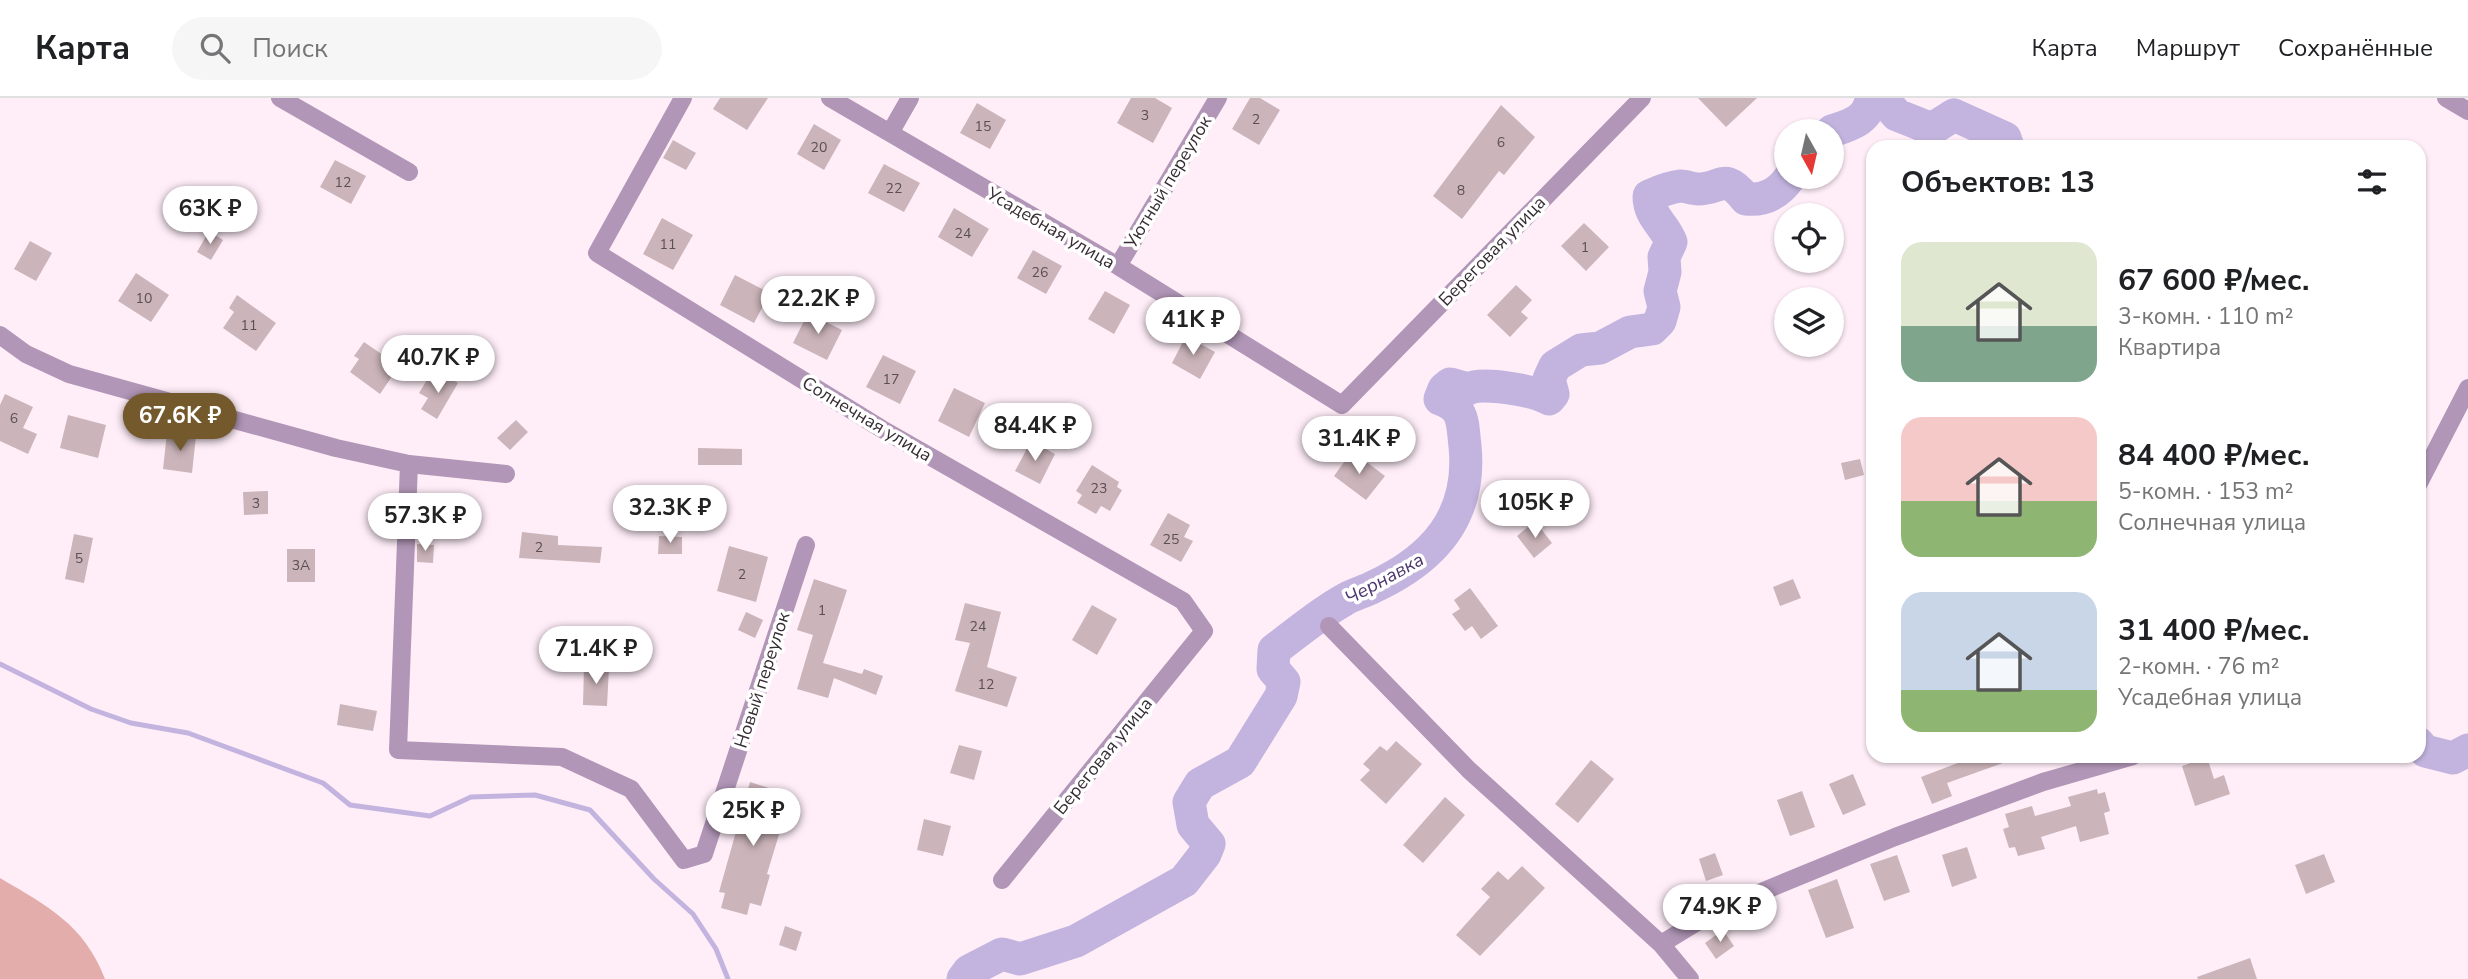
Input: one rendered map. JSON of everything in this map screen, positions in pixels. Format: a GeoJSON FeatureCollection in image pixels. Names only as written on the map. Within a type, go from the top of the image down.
{"type":"FeatureCollection","features":[{"type":"Feature","properties":{"kind":"street"},"geometry":{"type":"LineString","coordinates":[[280,98],[409,172]]}},
{"type":"Feature","properties":{"kind":"street","name":"Солнечная улица"},"geometry":{"type":"LineString","coordinates":[[683,98],[597,253],[882,429],[1183,601],[1204,631]]}},
{"type":"Feature","properties":{"kind":"street","name":"Усадебная улица"},"geometry":{"type":"LineString","coordinates":[[830,98],[1118,266],[1342,405]]}},
{"type":"Feature","properties":{"kind":"street"},"geometry":{"type":"LineString","coordinates":[[890,133],[910,98]]}},
{"type":"Feature","properties":{"kind":"street","name":"Уютный переулок"},"geometry":{"type":"LineString","coordinates":[[1118,266],[1218,98]]}},
{"type":"Feature","properties":{"kind":"street","name":"Береговая улица"},"geometry":{"type":"LineString","coordinates":[[1342,405],[1642,98]]}},
{"type":"Feature","properties":{"kind":"street"},"geometry":{"type":"LineString","coordinates":[[2446,98],[2467,108]]}},
{"type":"Feature","properties":{"kind":"street"},"geometry":{"type":"LineString","coordinates":[[0,335],[26,354],[69,374],[336,448],[409,464],[506,474]]}},
{"type":"Feature","properties":{"kind":"street"},"geometry":{"type":"LineString","coordinates":[[2426,469],[2468,388]]}},
{"type":"Feature","properties":{"kind":"street","name":"Новый переулок"},"geometry":{"type":"LineString","coordinates":[[409,464],[398,750],[562,757],[631,789],[684,860],[705,854],[806,545]]}},
{"type":"Feature","properties":{"kind":"street"},"geometry":{"type":"LineString","coordinates":[[1329,626],[1469,770],[1661,944],[1690,979]]}},
{"type":"Feature","properties":{"kind":"street","name":"Береговая улица"},"geometry":{"type":"LineString","coordinates":[[1002,880],[1204,631]]}},
{"type":"Feature","properties":{"kind":"street"},"geometry":{"type":"LineString","coordinates":[[1661,944],[1715,911],[1882,842],[2043,782],[2109,763]]}},
{"type":"Feature","properties":{"kind":"shaded area"},"geometry":{"type":"Polygon","coordinates":[[[1214,758],[1236,766],[1230,780],[1220,787],[1201,778],[1200,772],[1214,758]]]}},
{"type":"Feature","properties":{"kind":"shaded area"},"geometry":{"type":"Polygon","coordinates":[[[0,878],[48,908],[75,930],[96,960],[105,979],[0,979],[0,878]]]}},
{"type":"Feature","properties":{"kind":"shaded area"},"geometry":{"type":"Polygon","coordinates":[[[1136,895],[1148,899],[1153,910],[1137,920],[1129,915],[1125,905],[1127,900],[1136,895]]]}},
{"type":"Feature","properties":{"kind":"building"},"geometry":{"type":"Polygon","coordinates":[[[720,98],[768,98],[747,130],[713,109],[720,98]]]}},
{"type":"Feature","properties":{"kind":"building"},"geometry":{"type":"Polygon","coordinates":[[[1131,98],[1155,98],[1172,108],[1153,143],[1117,123],[1131,98]]]}},
{"type":"Feature","properties":{"kind":"building"},"geometry":{"type":"Polygon","coordinates":[[[1250,98],[1260,98],[1280,110],[1259,145],[1232,129],[1250,98]]]}},
{"type":"Feature","properties":{"kind":"building"},"geometry":{"type":"Polygon","coordinates":[[[1698,98],[1757,98],[1726,127],[1698,98]]]}},
{"type":"Feature","properties":{"kind":"building"},"geometry":{"type":"Polygon","coordinates":[[[977,103],[1006,120],[990,149],[960,133],[977,103]]]}},
{"type":"Feature","properties":{"kind":"building"},"geometry":{"type":"Polygon","coordinates":[[[1501,105],[1535,137],[1504,175],[1499,171],[1462,219],[1433,196],[1501,105]]]}},
{"type":"Feature","properties":{"kind":"building"},"geometry":{"type":"Polygon","coordinates":[[[814,124],[841,140],[824,170],[797,154],[814,124]]]}},
{"type":"Feature","properties":{"kind":"building"},"geometry":{"type":"Polygon","coordinates":[[[673,140],[696,153],[686,170],[663,158],[673,140]]]}},
{"type":"Feature","properties":{"kind":"building"},"geometry":{"type":"Polygon","coordinates":[[[335,160],[366,176],[351,204],[320,187],[335,160]]]}},
{"type":"Feature","properties":{"kind":"building"},"geometry":{"type":"Polygon","coordinates":[[[884,164],[920,183],[904,212],[868,193],[884,164]]]}},
{"type":"Feature","properties":{"kind":"building"},"geometry":{"type":"Polygon","coordinates":[[[954,208],[989,229],[972,257],[938,237],[954,208]]]}},
{"type":"Feature","properties":{"kind":"building"},"geometry":{"type":"Polygon","coordinates":[[[662,218],[693,235],[673,270],[643,254],[662,218]]]}},
{"type":"Feature","properties":{"kind":"building"},"geometry":{"type":"Polygon","coordinates":[[[1584,223],[1609,247],[1586,271],[1561,246],[1584,223]]]}},
{"type":"Feature","properties":{"kind":"building"},"geometry":{"type":"Polygon","coordinates":[[[209,231],[223,240],[211,260],[197,252],[209,231]]]}},
{"type":"Feature","properties":{"kind":"building"},"geometry":{"type":"Polygon","coordinates":[[[30,241],[52,253],[36,281],[14,269],[30,241]]]}},
{"type":"Feature","properties":{"kind":"building"},"geometry":{"type":"Polygon","coordinates":[[[1033,250],[1062,266],[1046,294],[1017,278],[1033,250]]]}},
{"type":"Feature","properties":{"kind":"building"},"geometry":{"type":"Polygon","coordinates":[[[136,273],[169,295],[151,322],[118,301],[136,273]]]}},
{"type":"Feature","properties":{"kind":"building"},"geometry":{"type":"Polygon","coordinates":[[[735,275],[770,293],[754,323],[720,305],[735,275]]]}},
{"type":"Feature","properties":{"kind":"building"},"geometry":{"type":"Polygon","coordinates":[[[1516,285],[1532,300],[1521,312],[1528,318],[1510,337],[1487,315],[1516,285]]]}},
{"type":"Feature","properties":{"kind":"building"},"geometry":{"type":"Polygon","coordinates":[[[1105,291],[1130,305],[1114,334],[1088,319],[1105,291]]]}},
{"type":"Feature","properties":{"kind":"building"},"geometry":{"type":"Polygon","coordinates":[[[237,295],[276,323],[256,351],[223,328],[234,312],[229,308],[237,295]]]}},
{"type":"Feature","properties":{"kind":"building"},"geometry":{"type":"Polygon","coordinates":[[[808,313],[842,330],[827,360],[793,343],[808,313]]]}},
{"type":"Feature","properties":{"kind":"building"},"geometry":{"type":"Polygon","coordinates":[[[1186,336],[1215,352],[1200,379],[1172,363],[1186,336]]]}},
{"type":"Feature","properties":{"kind":"building"},"geometry":{"type":"Polygon","coordinates":[[[364,342],[399,366],[380,394],[350,372],[359,359],[354,356],[364,342]]]}},
{"type":"Feature","properties":{"kind":"building"},"geometry":{"type":"Polygon","coordinates":[[[883,355],[916,371],[900,404],[866,387],[883,355]]]}},
{"type":"Feature","properties":{"kind":"building"},"geometry":{"type":"Polygon","coordinates":[[[442,373],[458,383],[437,419],[421,409],[428,398],[419,393],[427,380],[435,384],[442,373]]]}},
{"type":"Feature","properties":{"kind":"building"},"geometry":{"type":"Polygon","coordinates":[[[954,388],[985,403],[969,437],[938,421],[954,388]]]}},
{"type":"Feature","properties":{"kind":"building"},"geometry":{"type":"Polygon","coordinates":[[[5,394],[33,407],[23,428],[37,434],[28,454],[0,441],[0,405],[5,394]]]}},
{"type":"Feature","properties":{"kind":"building"},"geometry":{"type":"Polygon","coordinates":[[[68,415],[106,425],[98,458],[60,448],[68,415]]]}},
{"type":"Feature","properties":{"kind":"building"},"geometry":{"type":"Polygon","coordinates":[[[516,420],[528,432],[510,450],[497,438],[516,420]]]}},
{"type":"Feature","properties":{"kind":"building"},"geometry":{"type":"Polygon","coordinates":[[[167,433],[196,436],[192,473],[163,469],[167,433]]]}},
{"type":"Feature","properties":{"kind":"building"},"geometry":{"type":"Polygon","coordinates":[[[1031,441],[1055,454],[1040,484],[1015,471],[1031,441]]]}},
{"type":"Feature","properties":{"kind":"building"},"geometry":{"type":"Polygon","coordinates":[[[698,448],[742,449],[742,465],[698,465],[698,448]]]}},
{"type":"Feature","properties":{"kind":"building"},"geometry":{"type":"Polygon","coordinates":[[[1352,451],[1385,476],[1366,500],[1334,476],[1352,451]]]}},
{"type":"Feature","properties":{"kind":"building"},"geometry":{"type":"Polygon","coordinates":[[[1860,459],[1864,475],[1845,480],[1841,463],[1860,459]]]}},
{"type":"Feature","properties":{"kind":"building"},"geometry":{"type":"Polygon","coordinates":[[[1092,465],[1119,482],[1117,487],[1122,490],[1110,511],[1101,506],[1096,514],[1077,503],[1082,495],[1076,491],[1092,465]]]}},
{"type":"Feature","properties":{"kind":"building"},"geometry":{"type":"Polygon","coordinates":[[[268,491],[268,514],[244,515],[243,492],[268,491]]]}},
{"type":"Feature","properties":{"kind":"building"},"geometry":{"type":"Polygon","coordinates":[[[1168,513],[1190,525],[1184,537],[1193,541],[1181,562],[1150,545],[1168,513]]]}},
{"type":"Feature","properties":{"kind":"building"},"geometry":{"type":"Polygon","coordinates":[[[1535,521],[1552,543],[1534,558],[1517,536],[1535,521]]]}},
{"type":"Feature","properties":{"kind":"building"},"geometry":{"type":"Polygon","coordinates":[[[522,532],[558,536],[558,545],[602,547],[600,563],[519,558],[522,532]]]}},
{"type":"Feature","properties":{"kind":"building"},"geometry":{"type":"Polygon","coordinates":[[[74,534],[93,538],[84,583],[65,579],[74,534]]]}},
{"type":"Feature","properties":{"kind":"building"},"geometry":{"type":"Polygon","coordinates":[[[659,536],[682,537],[682,554],[658,554],[659,536]]]}},
{"type":"Feature","properties":{"kind":"building"},"geometry":{"type":"Polygon","coordinates":[[[417,544],[434,545],[433,563],[417,562],[417,544]]]}},
{"type":"Feature","properties":{"kind":"building"},"geometry":{"type":"Polygon","coordinates":[[[729,546],[768,557],[756,602],[717,591],[729,546]]]}},
{"type":"Feature","properties":{"kind":"building"},"geometry":{"type":"Polygon","coordinates":[[[287,549],[315,549],[315,582],[287,582],[287,549]]]}},
{"type":"Feature","properties":{"kind":"building"},"geometry":{"type":"Polygon","coordinates":[[[814,579],[847,590],[823,663],[862,674],[864,669],[883,676],[876,695],[834,678],[828,698],[797,689],[813,635],[797,630],[814,579]]]}},
{"type":"Feature","properties":{"kind":"building"},"geometry":{"type":"Polygon","coordinates":[[[1793,579],[1801,598],[1780,606],[1773,587],[1793,579]]]}},
{"type":"Feature","properties":{"kind":"building"},"geometry":{"type":"Polygon","coordinates":[[[1470,588],[1498,626],[1481,639],[1472,626],[1465,631],[1452,614],[1460,609],[1454,600],[1470,588]]]}},
{"type":"Feature","properties":{"kind":"building"},"geometry":{"type":"Polygon","coordinates":[[[965,603],[1001,612],[987,667],[1017,677],[1007,707],[955,691],[970,643],[955,640],[965,603]]]}},
{"type":"Feature","properties":{"kind":"building"},"geometry":{"type":"Polygon","coordinates":[[[1092,605],[1117,619],[1097,655],[1072,640],[1092,605]]]}},
{"type":"Feature","properties":{"kind":"building"},"geometry":{"type":"Polygon","coordinates":[[[746,612],[763,620],[755,638],[738,630],[746,612]]]}},
{"type":"Feature","properties":{"kind":"building"},"geometry":{"type":"Polygon","coordinates":[[[584,667],[609,668],[607,706],[583,705],[584,667]]]}},
{"type":"Feature","properties":{"kind":"building"},"geometry":{"type":"Polygon","coordinates":[[[340,704],[377,711],[373,731],[337,725],[340,704]]]}},
{"type":"Feature","properties":{"kind":"building"},"geometry":{"type":"Polygon","coordinates":[[[1396,741],[1422,764],[1386,804],[1360,780],[1370,770],[1363,764],[1380,746],[1387,751],[1396,741]]]}},
{"type":"Feature","properties":{"kind":"building"},"geometry":{"type":"Polygon","coordinates":[[[959,745],[982,751],[974,780],[950,773],[959,745]]]}},
{"type":"Feature","properties":{"kind":"building"},"geometry":{"type":"Polygon","coordinates":[[[1591,760],[1614,779],[1578,823],[1555,804],[1591,760]]]}},
{"type":"Feature","properties":{"kind":"building"},"geometry":{"type":"Polygon","coordinates":[[[1958,763],[2003,763],[1947,783],[1952,796],[1932,804],[1921,777],[1958,763]]]}},
{"type":"Feature","properties":{"kind":"building"},"geometry":{"type":"Polygon","coordinates":[[[2209,763],[2214,779],[2224,775],[2230,794],[2195,806],[2182,766],[2209,763]]]}},
{"type":"Feature","properties":{"kind":"building"},"geometry":{"type":"Polygon","coordinates":[[[1853,774],[1866,805],[1843,815],[1829,784],[1853,774]]]}},
{"type":"Feature","properties":{"kind":"building"},"geometry":{"type":"Polygon","coordinates":[[[750,782],[791,795],[767,874],[770,875],[761,906],[750,903],[747,915],[721,908],[725,893],[719,892],[750,782]]]}},
{"type":"Feature","properties":{"kind":"building"},"geometry":{"type":"Polygon","coordinates":[[[2097,789],[2098,794],[2105,792],[2110,811],[2104,813],[2109,834],[2080,842],[2076,826],[2041,837],[2045,849],[2018,856],[2015,847],[2009,848],[2003,829],[2009,827],[2005,814],[2032,806],[2035,816],[2071,806],[2068,797],[2097,789]]]}},
{"type":"Feature","properties":{"kind":"building"},"geometry":{"type":"Polygon","coordinates":[[[1802,791],[1815,827],[1790,836],[1777,800],[1802,791]]]}},
{"type":"Feature","properties":{"kind":"building"},"geometry":{"type":"Polygon","coordinates":[[[1445,797],[1465,815],[1423,863],[1403,845],[1445,797]]]}},
{"type":"Feature","properties":{"kind":"building"},"geometry":{"type":"Polygon","coordinates":[[[924,819],[951,826],[943,856],[917,850],[924,819]]]}},
{"type":"Feature","properties":{"kind":"building"},"geometry":{"type":"Polygon","coordinates":[[[1967,847],[1977,878],[1952,887],[1942,855],[1967,847]]]}},
{"type":"Feature","properties":{"kind":"building"},"geometry":{"type":"Polygon","coordinates":[[[1715,853],[1723,875],[1706,881],[1699,859],[1715,853]]]}},
{"type":"Feature","properties":{"kind":"building"},"geometry":{"type":"Polygon","coordinates":[[[2324,854],[2335,882],[2306,894],[2295,865],[2324,854]]]}},
{"type":"Feature","properties":{"kind":"building"},"geometry":{"type":"Polygon","coordinates":[[[1897,855],[1910,892],[1884,901],[1870,864],[1897,855]]]}},
{"type":"Feature","properties":{"kind":"building"},"geometry":{"type":"Polygon","coordinates":[[[1522,866],[1545,888],[1480,956],[1456,935],[1490,897],[1481,889],[1498,871],[1508,880],[1522,866]]]}},
{"type":"Feature","properties":{"kind":"building"},"geometry":{"type":"Polygon","coordinates":[[[1837,879],[1854,928],[1826,938],[1808,890],[1837,879]]]}},
{"type":"Feature","properties":{"kind":"building"},"geometry":{"type":"Polygon","coordinates":[[[785,926],[802,932],[796,951],[779,945],[785,926]]]}},
{"type":"Feature","properties":{"kind":"building"},"geometry":{"type":"Polygon","coordinates":[[[1723,930],[1734,946],[1716,959],[1705,943],[1723,930]]]}},
{"type":"Feature","properties":{"kind":"building"},"geometry":{"type":"Polygon","coordinates":[[[2250,958],[2257,979],[2197,977],[2250,958]]]}},
{"type":"Feature","properties":{"kind":"waterway","name":"Чернавка"},"geometry":{"type":"LineString","coordinates":[[1844,127],[1863,117],[1871,98]]}},
{"type":"Feature","properties":{"kind":"waterway"},"geometry":{"type":"LineString","coordinates":[[1882,98],[1897,115],[1932,129],[1954,115],[2006,140]]}},
{"type":"Feature","properties":{"kind":"waterway","name":"Чернавка"},"geometry":{"type":"LineString","coordinates":[[963,979],[969,971],[1002,954],[1020,959],[1076,941],[1184,881],[1205,854],[1209,844],[1193,825],[1189,802],[1200,784],[1240,762],[1281,696],[1284,682],[1273,669],[1274,650],[1335,605],[1395,576],[1414,563],[1431,549],[1455,514],[1466,471],[1465,446],[1458,411],[1440,399],[1444,389],[1450,384],[1468,389],[1496,387],[1521,390],[1549,399],[1553,394],[1549,379],[1555,366],[1581,350],[1600,348],[1630,332],[1652,329],[1660,321],[1664,307],[1660,291],[1665,272],[1664,257],[1671,242],[1651,210],[1649,196],[1683,186],[1698,189],[1727,184],[1733,186],[1746,199],[1759,199],[1779,189]]}},
{"type":"Feature","properties":{"kind":"waterway"},"geometry":{"type":"LineString","coordinates":[[0,664],[91,709],[131,723],[188,733],[323,783],[350,805],[430,816],[471,797],[535,795],[590,810],[654,879],[693,914],[716,949],[728,979]]}},
{"type":"Feature","properties":{"kind":"waterway"},"geometry":{"type":"LineString","coordinates":[[2426,751],[2453,758],[2468,750]]}}]}
